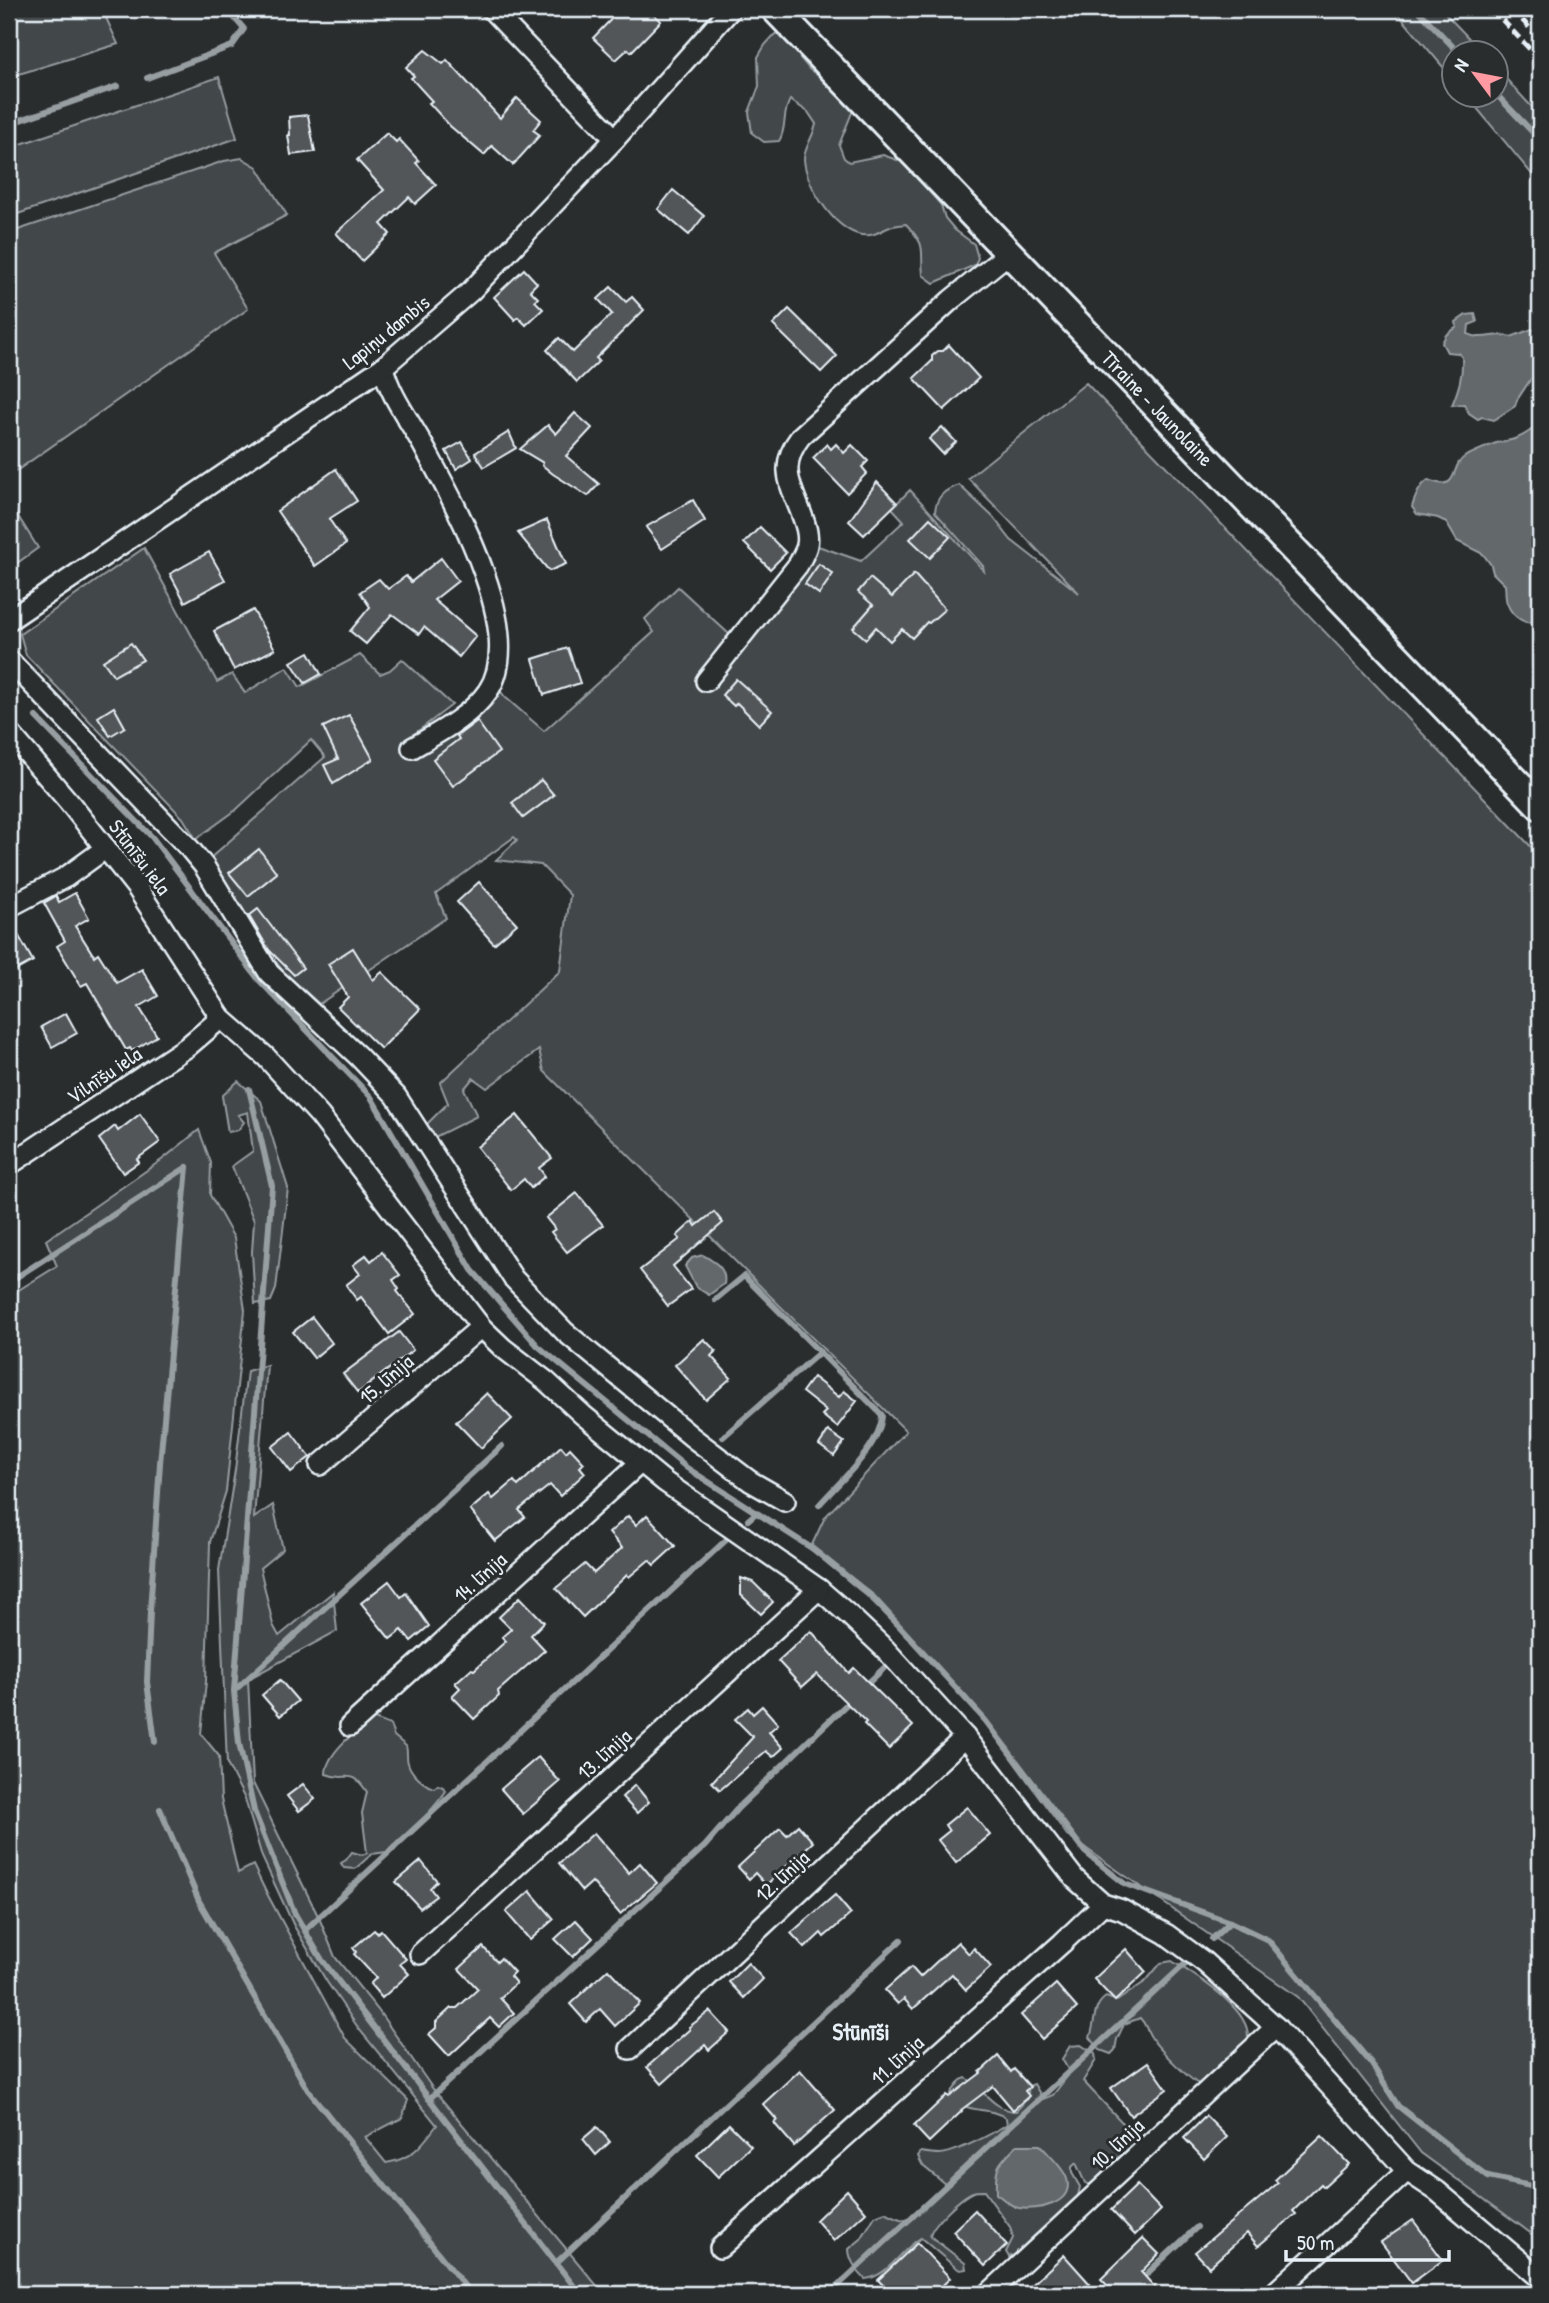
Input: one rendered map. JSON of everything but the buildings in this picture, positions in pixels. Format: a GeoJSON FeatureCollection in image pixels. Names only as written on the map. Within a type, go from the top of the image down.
{"type":"FeatureCollection","features":[{"type":"Feature","properties":{"kind":"main road","name":"Tīraine - Jaunolaine"},"geometry":{"type":"LineString","coordinates":[[775,9],[1540,806]]}},
{"type":"Feature","properties":{"kind":"street"},"geometry":{"type":"LineString","coordinates":[[491,9],[615,139]]}},
{"type":"Feature","properties":{"kind":"street","name":"Lapiņu dambis"},"geometry":{"type":"LineString","coordinates":[[9,620],[383,367],[471,291],[615,139],[731,9]]}},
{"type":"Feature","properties":{"kind":"street"},"geometry":{"type":"LineString","coordinates":[[706,681],[798,565],[807,546],[807,530],[788,475],[787,460],[793,447],[801,436],[941,309],[1009,253]]}},
{"type":"Feature","properties":{"kind":"street"},"geometry":{"type":"LineString","coordinates":[[383,367],[387,383],[424,446],[470,536],[488,586],[497,625],[497,666],[488,691],[454,722],[412,748]]}},
{"type":"Feature","properties":{"kind":"street"},"geometry":{"type":"LineString","coordinates":[[9,660],[190,849],[204,866],[270,973],[396,1096],[513,1278],[565,1332],[682,1428],[750,1480],[785,1501]]}},
{"type":"Feature","properties":{"kind":"street","name":"Stūnīšu iela"},"geometry":{"type":"LineString","coordinates":[[9,732],[137,888],[221,1018],[266,1057],[320,1116],[481,1327],[665,1482],[818,1589],[885,1649],[965,1737],[1076,1879],[1103,1904]]}},
{"type":"Feature","properties":{"kind":"street"},"geometry":{"type":"LineString","coordinates":[[9,907],[66,877],[106,848]]}},
{"type":"Feature","properties":{"kind":"street","name":"Vilnīšu iela"},"geometry":{"type":"LineString","coordinates":[[9,1165],[187,1047],[221,1018]]}},
{"type":"Feature","properties":{"kind":"street","name":"15. līnija"},"geometry":{"type":"LineString","coordinates":[[320,1465],[481,1327]]}},
{"type":"Feature","properties":{"kind":"street","name":"14. līnija"},"geometry":{"type":"LineString","coordinates":[[350,1726],[641,1462]]}},
{"type":"Feature","properties":{"kind":"street","name":"13. līnija"},"geometry":{"type":"LineString","coordinates":[[420,1954],[818,1589]]}},
{"type":"Feature","properties":{"kind":"street","name":"12. līnija"},"geometry":{"type":"LineString","coordinates":[[630,2049],[965,1737]]}},
{"type":"Feature","properties":{"kind":"street"},"geometry":{"type":"LineString","coordinates":[[1103,1904],[1122,1910],[1166,1934],[1205,1962],[1276,2027],[1407,2171],[1437,2191],[1540,2278]]}},
{"type":"Feature","properties":{"kind":"street","name":"11. līnija"},"geometry":{"type":"LineString","coordinates":[[720,2248],[1103,1904]]}},
{"type":"Feature","properties":{"kind":"street","name":"10. līnija"},"geometry":{"type":"LineString","coordinates":[[988,2294],[1276,2027]]}},
{"type":"Feature","properties":{"kind":"street"},"geometry":{"type":"LineString","coordinates":[[1273,2294],[1407,2171]]}},
{"type":"Feature","properties":{"kind":"shaded area"},"geometry":{"type":"Polygon","coordinates":[[[9,9],[102,9],[118,44],[9,77],[9,9]]]}},
{"type":"Feature","properties":{"kind":"shaded area"},"geometry":{"type":"Polygon","coordinates":[[[1394,9],[1441,9],[1469,38],[1440,38],[1440,63],[1394,9]]]}},
{"type":"Feature","properties":{"kind":"shaded area"},"geometry":{"type":"Polygon","coordinates":[[[787,33],[800,58],[810,70],[851,96],[853,110],[839,145],[844,158],[849,162],[883,155],[903,162],[941,205],[945,218],[955,230],[974,244],[978,258],[975,265],[934,283],[923,275],[920,243],[906,224],[892,226],[870,235],[858,234],[836,220],[817,196],[806,170],[804,155],[816,124],[808,112],[790,100],[779,141],[764,142],[752,133],[749,112],[759,86],[758,57],[775,34],[787,33]]]}},
{"type":"Feature","properties":{"kind":"shaded area"},"geometry":{"type":"Polygon","coordinates":[[[219,77],[237,138],[9,217],[9,148],[219,77]]]}},
{"type":"Feature","properties":{"kind":"shaded area"},"geometry":{"type":"Polygon","coordinates":[[[1510,83],[1540,116],[1540,184],[1477,108],[1510,108],[1510,83]]]}},
{"type":"Feature","properties":{"kind":"shaded area"},"geometry":{"type":"Polygon","coordinates":[[[242,158],[257,167],[287,215],[214,253],[248,309],[9,476],[9,233],[224,161],[242,158]]]}},
{"type":"Feature","properties":{"kind":"shaded area"},"geometry":{"type":"Polygon","coordinates":[[[1475,314],[1477,322],[1469,325],[1468,334],[1474,336],[1511,337],[1532,329],[1540,332],[1540,365],[1515,406],[1494,420],[1482,417],[1478,419],[1469,413],[1464,404],[1452,405],[1460,381],[1462,357],[1458,353],[1447,352],[1442,343],[1446,335],[1457,327],[1456,322],[1466,315],[1475,314]]]}},
{"type":"Feature","properties":{"kind":"shaded area"},"geometry":{"type":"Polygon","coordinates":[[[1086,383],[1540,856],[1540,2240],[1421,2153],[1298,1997],[1067,1835],[966,1696],[869,1598],[810,1549],[825,1517],[906,1431],[544,1071],[539,1050],[487,1088],[473,1078],[464,1089],[477,1116],[433,1138],[427,1124],[448,1103],[440,1083],[560,971],[570,895],[541,865],[496,860],[517,840],[514,837],[436,894],[446,918],[319,1004],[283,971],[208,860],[325,757],[311,740],[236,810],[196,839],[183,818],[26,655],[20,634],[144,548],[217,682],[232,674],[245,693],[287,667],[300,687],[360,655],[380,674],[390,670],[402,659],[452,705],[405,741],[413,756],[496,685],[505,697],[544,731],[654,632],[645,619],[678,587],[742,646],[818,546],[861,561],[904,521],[892,508],[910,490],[984,571],[983,566],[935,512],[942,494],[959,485],[993,517],[1011,540],[1079,593],[968,478],[1086,383]]]}},
{"type":"Feature","properties":{"kind":"shaded area"},"geometry":{"type":"Polygon","coordinates":[[[1540,424],[1540,618],[1526,622],[1509,608],[1505,585],[1493,573],[1483,554],[1457,541],[1446,522],[1417,514],[1412,507],[1420,489],[1428,480],[1439,483],[1450,481],[1457,466],[1466,456],[1496,443],[1520,437],[1540,424]]]}},
{"type":"Feature","properties":{"kind":"shaded area"},"geometry":{"type":"Polygon","coordinates":[[[9,502],[38,548],[9,569],[9,502]]]}},
{"type":"Feature","properties":{"kind":"shaded area"},"geometry":{"type":"Polygon","coordinates":[[[238,1081],[261,1101],[288,1188],[276,1289],[271,1301],[255,1304],[252,1252],[254,1221],[232,1166],[253,1151],[248,1112],[238,1115],[244,1122],[238,1130],[228,1132],[222,1096],[238,1081]]]}},
{"type":"Feature","properties":{"kind":"shaded area"},"geometry":{"type":"Polygon","coordinates":[[[199,1130],[211,1163],[210,1195],[234,1238],[245,1310],[226,1491],[210,1542],[206,1681],[201,1734],[219,1756],[221,1799],[238,1873],[253,1865],[345,2038],[408,2100],[402,2118],[365,2137],[386,2163],[410,2154],[437,2125],[359,2029],[294,1926],[262,1857],[245,1799],[227,1764],[219,1570],[247,1371],[267,1365],[254,1518],[273,1505],[283,1549],[260,1568],[273,1625],[279,1636],[333,1592],[337,1631],[248,1679],[253,1783],[320,1920],[335,1957],[378,2010],[433,2089],[604,2294],[9,2294],[9,1296],[57,1266],[46,1240],[163,1159],[199,1130]]]}},
{"type":"Feature","properties":{"kind":"shaded area"},"geometry":{"type":"Polygon","coordinates":[[[703,1255],[719,1266],[724,1274],[724,1284],[709,1295],[696,1287],[685,1266],[692,1258],[703,1255]]]}},
{"type":"Feature","properties":{"kind":"shaded area"},"geometry":{"type":"Polygon","coordinates":[[[372,1718],[390,1725],[394,1736],[406,1746],[408,1763],[418,1778],[430,1787],[438,1785],[446,1791],[394,1851],[372,1854],[355,1869],[344,1868],[341,1863],[352,1852],[362,1855],[367,1853],[362,1813],[367,1792],[357,1779],[326,1774],[327,1766],[336,1750],[372,1718]]]}},
{"type":"Feature","properties":{"kind":"shaded area"},"geometry":{"type":"Polygon","coordinates":[[[1172,1961],[1223,1996],[1235,2008],[1248,2033],[1243,2050],[1203,2086],[1191,2079],[1154,2042],[1140,2018],[1124,2024],[1111,2054],[1100,2050],[1090,2037],[1098,2005],[1106,1997],[1117,2001],[1146,1981],[1161,1963],[1172,1961]]]}},
{"type":"Feature","properties":{"kind":"shaded area"},"geometry":{"type":"Polygon","coordinates":[[[1081,2045],[1095,2054],[1096,2060],[1083,2081],[1137,2138],[1126,2158],[1095,2186],[1085,2183],[1076,2163],[1072,2167],[1072,2173],[1080,2187],[1076,2204],[1020,2253],[1009,2257],[1006,2252],[1013,2238],[1010,2227],[984,2191],[975,2191],[948,2211],[930,2236],[965,2263],[966,2269],[955,2267],[921,2238],[888,2268],[865,2279],[854,2265],[849,2249],[861,2239],[875,2216],[885,2212],[900,2219],[912,2220],[945,2184],[923,2166],[918,2156],[921,2152],[939,2154],[954,2151],[1007,2124],[1006,2118],[998,2114],[969,2108],[957,2100],[951,2093],[961,2080],[966,2078],[972,2082],[1002,2108],[1016,2111],[1027,2099],[1029,2086],[1034,2084],[1043,2099],[1053,2095],[1070,2073],[1062,2059],[1070,2046],[1081,2045]]]}},
{"type":"Feature","properties":{"kind":"shaded area"},"geometry":{"type":"Polygon","coordinates":[[[1017,2145],[1040,2145],[1059,2166],[1067,2179],[1068,2188],[1060,2200],[1044,2207],[1019,2208],[996,2194],[999,2166],[1017,2145]]]}},
{"type":"Feature","properties":{"kind":"waterway"},"geometry":{"type":"LineString","coordinates":[[147,78],[232,46],[244,29],[227,9]]}},
{"type":"Feature","properties":{"kind":"waterway"},"geometry":{"type":"LineString","coordinates":[[1417,9],[1445,38]]}},
{"type":"Feature","properties":{"kind":"waterway"},"geometry":{"type":"LineString","coordinates":[[9,124],[118,86]]}},
{"type":"Feature","properties":{"kind":"waterway"},"geometry":{"type":"LineString","coordinates":[[1509,108],[1540,140]]}},
{"type":"Feature","properties":{"kind":"waterway"},"geometry":{"type":"LineString","coordinates":[[36,717],[152,837],[259,980],[371,1097],[472,1270],[538,1346],[687,1468],[813,1549],[873,1597],[985,1720],[1085,1852],[1125,1884],[1230,1922],[1268,1940],[1371,2063],[1398,2106],[1488,2177],[1540,2188]]}},
{"type":"Feature","properties":{"kind":"waterway"},"geometry":{"type":"LineString","coordinates":[[249,1089],[272,1186],[234,1691],[239,1743],[254,1811],[295,1914],[322,1960],[580,2294]]}},
{"type":"Feature","properties":{"kind":"waterway"},"geometry":{"type":"LineString","coordinates":[[9,1282],[187,1167]]}},
{"type":"Feature","properties":{"kind":"waterway"},"geometry":{"type":"LineString","coordinates":[[155,1742],[147,1682],[150,1611],[160,1463],[187,1167]]}},
{"type":"Feature","properties":{"kind":"waterway"},"geometry":{"type":"LineString","coordinates":[[715,1300],[744,1276],[882,1415],[880,1427],[867,1451],[819,1505]]}},
{"type":"Feature","properties":{"kind":"waterway"},"geometry":{"type":"LineString","coordinates":[[723,1437],[820,1352]]}},
{"type":"Feature","properties":{"kind":"waterway"},"geometry":{"type":"LineString","coordinates":[[235,1690],[502,1446]]}},
{"type":"Feature","properties":{"kind":"waterway"},"geometry":{"type":"LineString","coordinates":[[748,1520],[756,1513]]}},
{"type":"Feature","properties":{"kind":"waterway"},"geometry":{"type":"LineString","coordinates":[[305,1930],[725,1541]]}},
{"type":"Feature","properties":{"kind":"waterway"},"geometry":{"type":"LineString","coordinates":[[865,1686],[884,1668]]}},
{"type":"Feature","properties":{"kind":"waterway"},"geometry":{"type":"LineString","coordinates":[[429,2099],[705,1846],[738,1808],[852,1699]]}},
{"type":"Feature","properties":{"kind":"waterway"},"geometry":{"type":"LineString","coordinates":[[160,1809],[199,1901],[308,2090],[471,2294]]}},
{"type":"Feature","properties":{"kind":"waterway"},"geometry":{"type":"LineString","coordinates":[[1212,1939],[1230,1922]]}},
{"type":"Feature","properties":{"kind":"waterway"},"geometry":{"type":"LineString","coordinates":[[556,2263],[901,1940]]}},
{"type":"Feature","properties":{"kind":"waterway"},"geometry":{"type":"LineString","coordinates":[[829,2294],[1186,1963]]}},
{"type":"Feature","properties":{"kind":"waterway"},"geometry":{"type":"LineString","coordinates":[[1139,2281],[1197,2227]]}},
{"type":"Feature","properties":{"kind":"railway"},"geometry":{"type":"LineString","coordinates":[[1492,9],[1540,60]]}},
{"type":"Feature","properties":{"kind":"railway"},"geometry":{"type":"LineString","coordinates":[[1512,9],[1540,39]]}},
{"type":"Feature","properties":{"kind":"district","name":"Stūnīši"},"geometry":{"type":"Point","coordinates":[861,2031]}}]}
